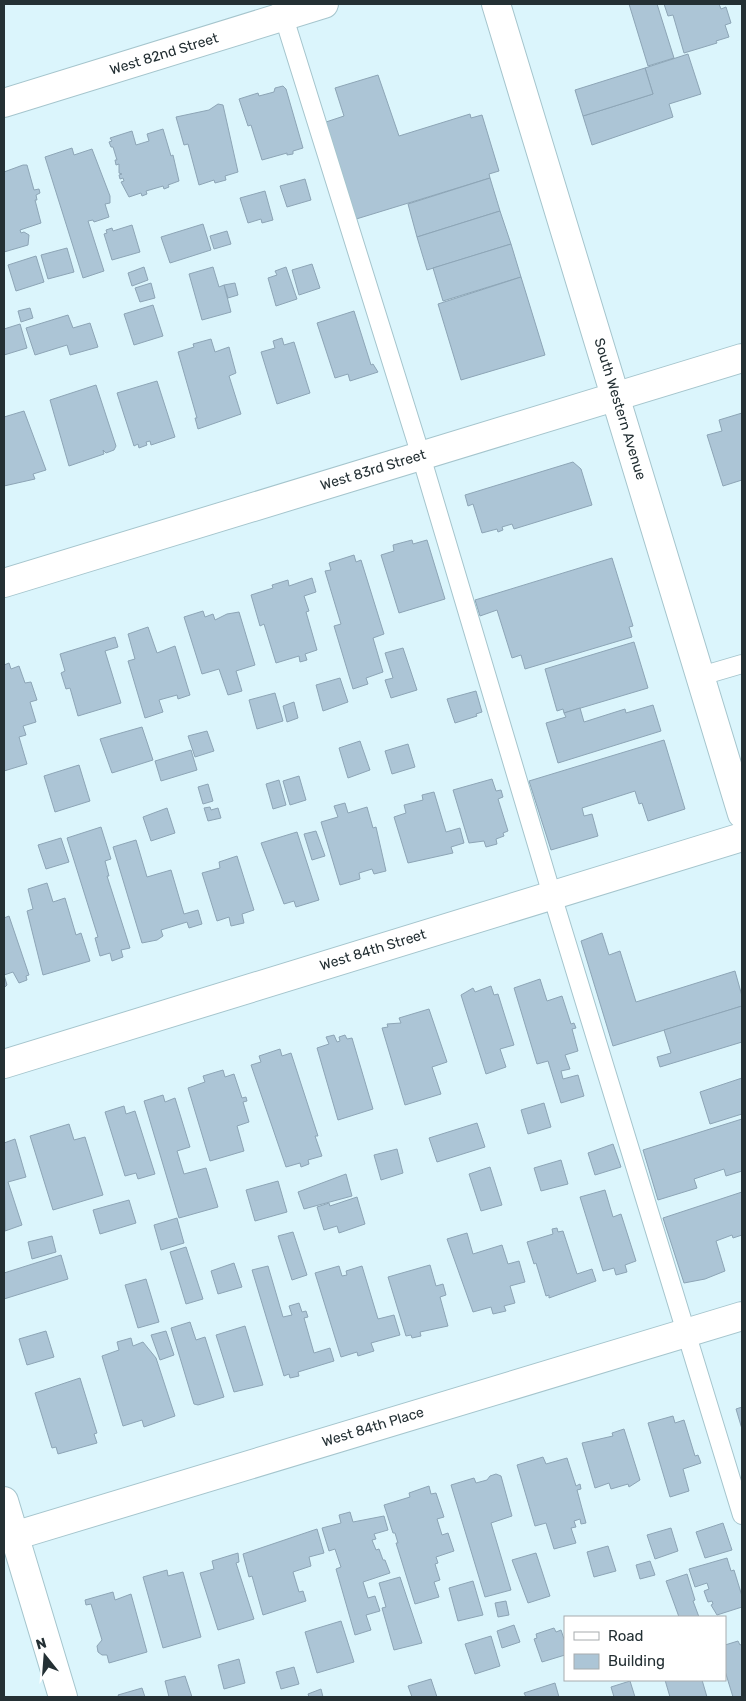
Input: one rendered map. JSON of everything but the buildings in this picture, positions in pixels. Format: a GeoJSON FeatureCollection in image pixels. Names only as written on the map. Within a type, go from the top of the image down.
{"type":"FeatureCollection","features":[{"type":"Feature","properties":{"kind":"street","name":"West 82nd Street"},"geometry":{"type":"LineString","coordinates":[[4,103],[281,10],[324,4]]}},
{"type":"Feature","properties":{"kind":"street","name":"South Western Avenue"},"geometry":{"type":"LineString","coordinates":[[496,4],[742,814]]}},
{"type":"Feature","properties":{"kind":"street","name":"West 83rd Street"},"geometry":{"type":"LineString","coordinates":[[4,583],[742,358]]}},
{"type":"Feature","properties":{"kind":"street","name":"West 84th Street"},"geometry":{"type":"LineString","coordinates":[[4,1064],[742,837]]}},
{"type":"Feature","properties":{"kind":"street","name":"West 84th Place"},"geometry":{"type":"LineString","coordinates":[[9,1537],[742,1316]]}},
{"type":"Feature","properties":{"kind":"street"},"geometry":{"type":"LineString","coordinates":[[4,1500],[9,1537],[63,1697]]}},
{"type":"Feature","properties":{"kind":"lane"},"geometry":{"type":"LineString","coordinates":[[281,10],[421,456],[552,895],[742,1515]]}},
{"type":"Feature","properties":{"kind":"lane"},"geometry":{"type":"LineString","coordinates":[[701,676],[742,664]]}}]}
